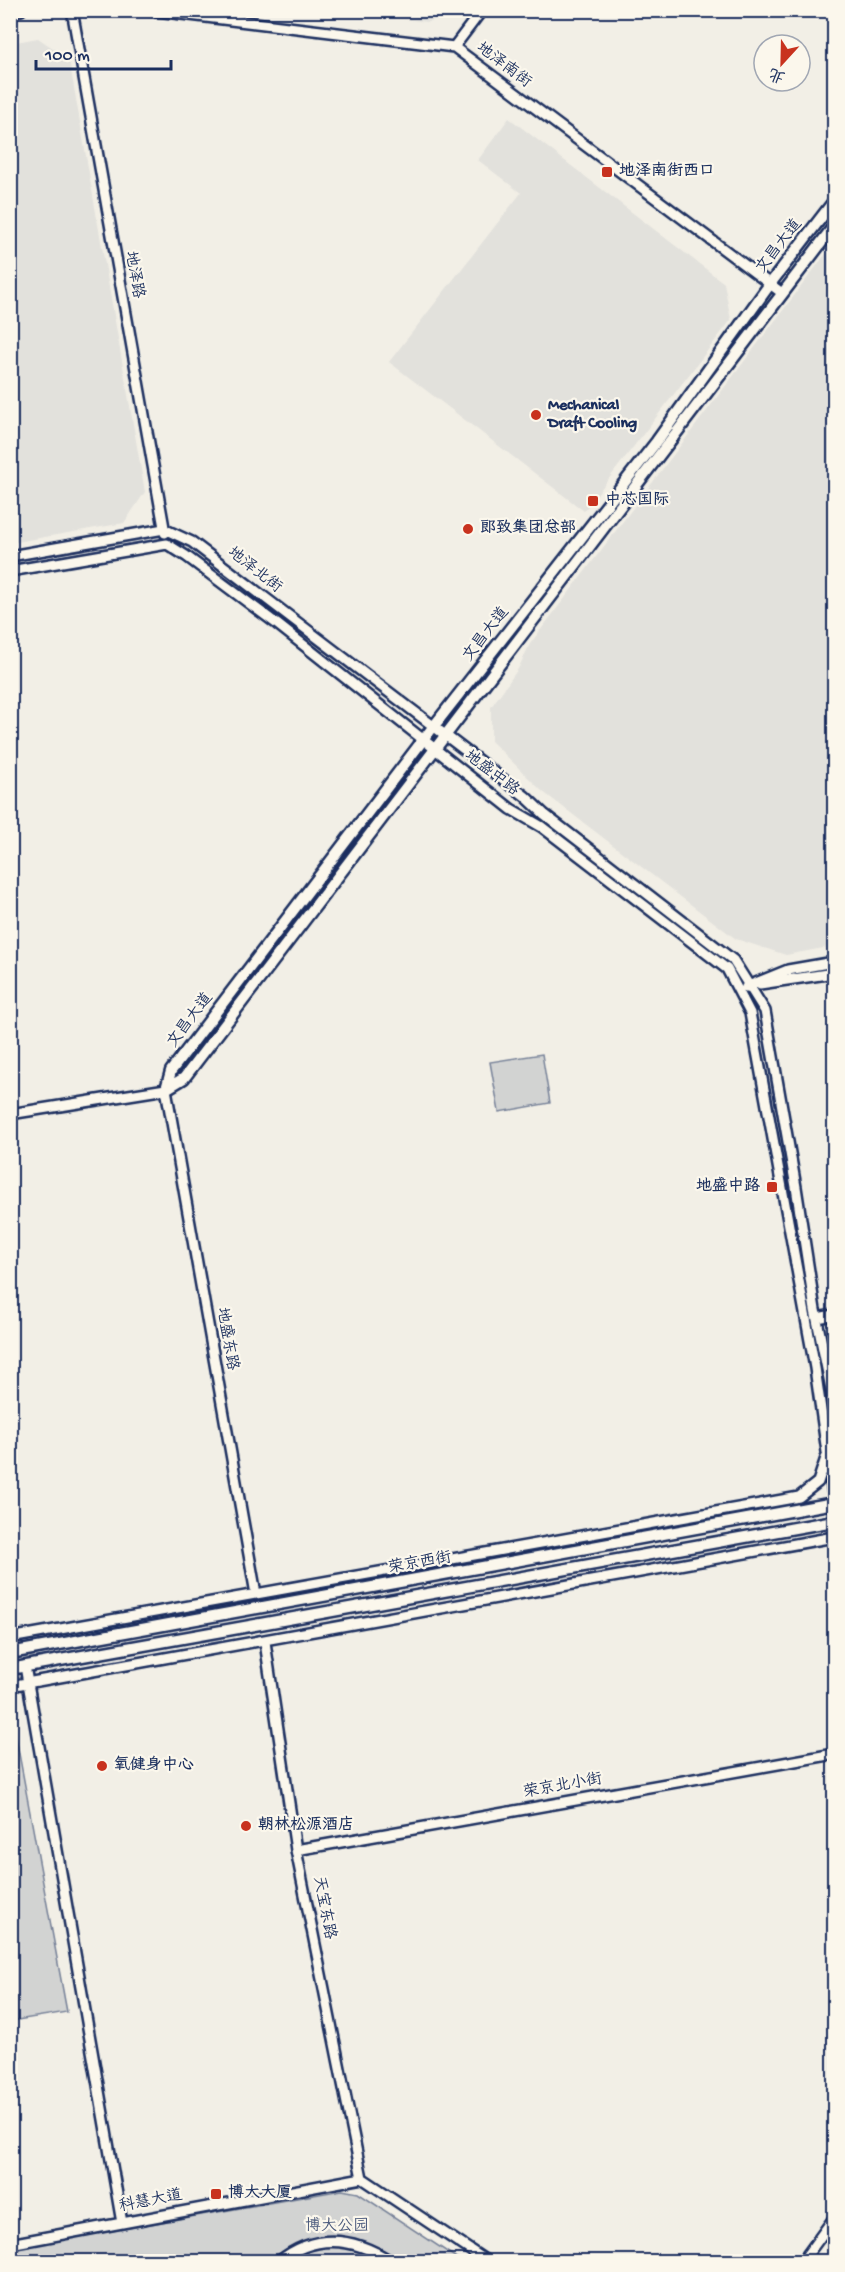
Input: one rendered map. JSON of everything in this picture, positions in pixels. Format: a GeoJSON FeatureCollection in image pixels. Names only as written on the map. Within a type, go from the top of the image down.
{"type":"FeatureCollection","features":[{"type":"Feature","properties":{"kind":"main road","name":"文昌大道"},"geometry":{"type":"LineString","coordinates":[[166,1089],[171,1071],[423,740],[657,441],[770,284],[834,201]]}},
{"type":"Feature","properties":{"kind":"main road","name":"文昌大道"},"geometry":{"type":"LineString","coordinates":[[166,1089],[184,1078],[834,226]]}},
{"type":"Feature","properties":{"kind":"main road","name":"荣京西街"},"geometry":{"type":"LineString","coordinates":[[10,1653],[834,1502]]}},
{"type":"Feature","properties":{"kind":"main road","name":"荣京西街"},"geometry":{"type":"LineString","coordinates":[[10,1669],[834,1521]]}},
{"type":"Feature","properties":{"kind":"street"},"geometry":{"type":"LineString","coordinates":[[10,12],[21,10]]}},
{"type":"Feature","properties":{"kind":"street","name":"地泽路"},"geometry":{"type":"LineString","coordinates":[[72,10],[167,544]]}},
{"type":"Feature","properties":{"kind":"street","name":"地泽南街"},"geometry":{"type":"LineString","coordinates":[[148,10],[454,47],[782,292]]}},
{"type":"Feature","properties":{"kind":"street"},"geometry":{"type":"LineString","coordinates":[[454,47],[482,10]]}},
{"type":"Feature","properties":{"kind":"street"},"geometry":{"type":"LineString","coordinates":[[10,556],[164,529]]}},
{"type":"Feature","properties":{"kind":"street","name":"地泽北街"},"geometry":{"type":"LineString","coordinates":[[164,529],[192,542],[445,737]]}},
{"type":"Feature","properties":{"kind":"street"},"geometry":{"type":"LineString","coordinates":[[10,571],[167,544]]}},
{"type":"Feature","properties":{"kind":"street","name":"地泽北街"},"geometry":{"type":"LineString","coordinates":[[167,544],[268,617],[436,749]]}},
{"type":"Feature","properties":{"kind":"street","name":"地盛中路"},"geometry":{"type":"LineString","coordinates":[[445,737],[525,796],[544,814],[733,960],[765,1011],[817,1318],[834,1403]]}},
{"type":"Feature","properties":{"kind":"street","name":"地盛中路"},"geometry":{"type":"LineString","coordinates":[[436,749],[511,809],[542,827],[727,969],[750,1013],[813,1356],[834,1502]]}},
{"type":"Feature","properties":{"kind":"street"},"geometry":{"type":"LineString","coordinates":[[738,991],[788,970],[834,962]]}},
{"type":"Feature","properties":{"kind":"street"},"geometry":{"type":"LineString","coordinates":[[749,985],[834,973]]}},
{"type":"Feature","properties":{"kind":"street","name":"文昌大道"},"geometry":{"type":"LineString","coordinates":[[10,1114],[166,1089]]}},
{"type":"Feature","properties":{"kind":"street","name":"地盛东路"},"geometry":{"type":"LineString","coordinates":[[166,1089],[256,1594]]}},
{"type":"Feature","properties":{"kind":"street"},"geometry":{"type":"LineString","coordinates":[[817,1318],[834,1315]]}},
{"type":"Feature","properties":{"kind":"street"},"geometry":{"type":"LineString","coordinates":[[10,1638],[799,1497],[818,1482],[827,1456]]}},
{"type":"Feature","properties":{"kind":"street"},"geometry":{"type":"LineString","coordinates":[[10,1686],[834,1538]]}},
{"type":"Feature","properties":{"kind":"street","name":"天宝东路"},"geometry":{"type":"LineString","coordinates":[[265,1642],[297,1850],[362,2178]]}},
{"type":"Feature","properties":{"kind":"street"},"geometry":{"type":"LineString","coordinates":[[25,1666],[122,2223]]}},
{"type":"Feature","properties":{"kind":"street","name":"荣京北小街"},"geometry":{"type":"LineString","coordinates":[[297,1850],[834,1754]]}},
{"type":"Feature","properties":{"kind":"street"},"geometry":{"type":"LineString","coordinates":[[362,2178],[488,2262]]}},
{"type":"Feature","properties":{"kind":"street","name":"科慧大道"},"geometry":{"type":"LineString","coordinates":[[10,2244],[362,2178]]}},
{"type":"Feature","properties":{"kind":"street"},"geometry":{"type":"LineString","coordinates":[[802,2262],[834,2218]]}},
{"type":"Feature","properties":{"kind":"street"},"geometry":{"type":"LineString","coordinates":[[278,2262],[298,2247],[330,2241],[347,2242],[359,2246],[392,2262]]}},
{"type":"Feature","properties":{"kind":"shaded area"},"geometry":{"type":"Polygon","coordinates":[[[456,10],[428,22],[333,11],[456,10]]]}},
{"type":"Feature","properties":{"kind":"shaded area"},"geometry":{"type":"Polygon","coordinates":[[[38,38],[69,59],[145,492],[124,523],[11,543],[11,43],[38,38]]]}},
{"type":"Feature","properties":{"kind":"shaded area"},"geometry":{"type":"Polygon","coordinates":[[[509,118],[724,283],[731,320],[584,511],[389,362],[521,193],[478,160],[509,118]]]}},
{"type":"Feature","properties":{"kind":"shaded area","name":"中芯国际"},"geometry":{"type":"Polygon","coordinates":[[[834,243],[834,946],[786,955],[736,939],[542,791],[491,741],[491,707],[518,669],[530,644],[834,243]]]}},
{"type":"Feature","properties":{"kind":"green space"},"geometry":{"type":"Polygon","coordinates":[[[542,1054],[550,1103],[499,1112],[490,1062],[542,1054]]]}},
{"type":"Feature","properties":{"kind":"green space"},"geometry":{"type":"Polygon","coordinates":[[[10,1705],[67,2012],[11,2021],[10,2021],[10,1705]]]}},
{"type":"Feature","properties":{"kind":"green space","name":"博大公园"},"geometry":{"type":"Polygon","coordinates":[[[342,2190],[358,2193],[461,2261],[11,2262],[11,2249],[342,2190]]]}},
{"type":"Feature","properties":{"kind":"place","name":"地泽南街西口"},"geometry":{"type":"Point","coordinates":[607,172]}},
{"type":"Feature","properties":{"kind":"place","name":"Mechanical Draft Cooling"},"geometry":{"type":"Point","coordinates":[536,415]}},
{"type":"Feature","properties":{"kind":"place","name":"中芯国际"},"geometry":{"type":"Point","coordinates":[593,501]}},
{"type":"Feature","properties":{"kind":"place","name":"郎致集团总部"},"geometry":{"type":"Point","coordinates":[468,529]}},
{"type":"Feature","properties":{"kind":"place","name":"地盛中路"},"geometry":{"type":"Point","coordinates":[772,1187]}},
{"type":"Feature","properties":{"kind":"place","name":"氧健身中心"},"geometry":{"type":"Point","coordinates":[102,1766]}},
{"type":"Feature","properties":{"kind":"place","name":"朝林松源酒店"},"geometry":{"type":"Point","coordinates":[246,1826]}},
{"type":"Feature","properties":{"kind":"place","name":"博大大厦"},"geometry":{"type":"Point","coordinates":[216,2194]}}]}
